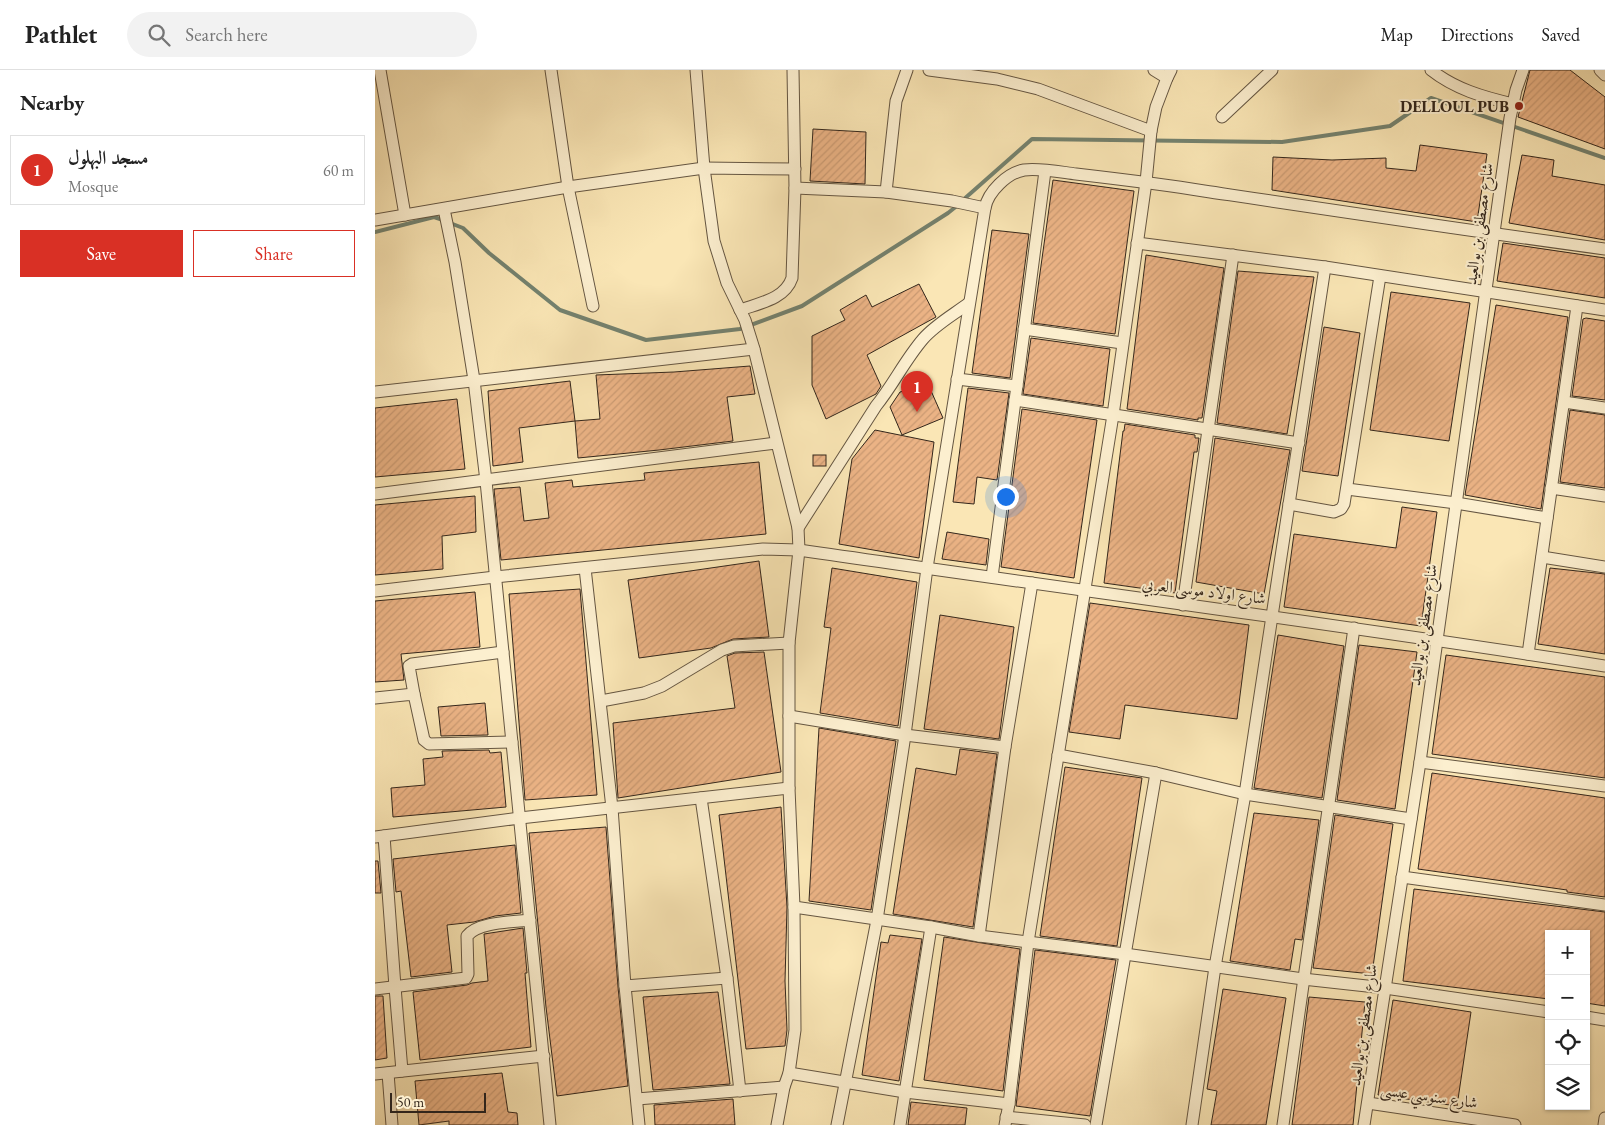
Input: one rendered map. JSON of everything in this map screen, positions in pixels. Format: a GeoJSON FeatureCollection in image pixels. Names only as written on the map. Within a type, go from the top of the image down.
{"type":"FeatureCollection","features":[{"type":"Feature","properties":{"kind":"street"},"geometry":{"type":"LineString","coordinates":[[380,70],[405,215]]}},
{"type":"Feature","properties":{"kind":"street"},"geometry":{"type":"LineString","coordinates":[[551,70],[568,187],[593,306]]}},
{"type":"Feature","properties":{"kind":"street"},"geometry":{"type":"LineString","coordinates":[[696,70],[704,168],[714,241],[727,283],[743,315],[755,349],[776,443],[798,528],[799,550],[789,644],[789,788],[795,907],[795,1030],[789,1073],[784,1087],[777,1125]]}},
{"type":"Feature","properties":{"kind":"street"},"geometry":{"type":"LineString","coordinates":[[743,315],[784,292],[792,278],[795,188],[793,70]]}},
{"type":"Feature","properties":{"kind":"street"},"geometry":{"type":"LineString","coordinates":[[886,192],[896,101],[907,70]]}},
{"type":"Feature","properties":{"kind":"street"},"geometry":{"type":"LineString","coordinates":[[929,70],[997,80],[1038,89],[1151,131]]}},
{"type":"Feature","properties":{"kind":"street"},"geometry":{"type":"LineString","coordinates":[[1085,1125],[1005,1121],[1009,1104],[1028,942],[1083,591],[1113,415],[1146,182],[1151,131],[1156,107],[1169,74],[1154,70]]}},
{"type":"Feature","properties":{"kind":"street"},"geometry":{"type":"LineString","coordinates":[[1222,117],[1272,70]]}},
{"type":"Feature","properties":{"kind":"street"},"geometry":{"type":"LineString","coordinates":[[1431,70],[1460,88],[1513,104]]}},
{"type":"Feature","properties":{"kind":"street","name":"شارع مصطفى بن بوالعيد"},"geometry":{"type":"LineString","coordinates":[[1364,1125],[1420,762],[1509,128],[1513,104],[1523,70]]}},
{"type":"Feature","properties":{"kind":"street"},"geometry":{"type":"LineString","coordinates":[[1600,70],[1605,75]]}},
{"type":"Feature","properties":{"kind":"street"},"geometry":{"type":"LineString","coordinates":[[375,220],[568,187],[704,168],[795,169]]}},
{"type":"Feature","properties":{"kind":"street"},"geometry":{"type":"LineString","coordinates":[[837,1125],[877,920],[905,735],[927,568],[969,303],[985,208],[987,199],[993,190],[1013,174],[1023,170],[1045,171],[1146,182],[1605,249]]}},
{"type":"Feature","properties":{"kind":"street"},"geometry":{"type":"LineString","coordinates":[[991,578],[1045,171]]}},
{"type":"Feature","properties":{"kind":"street"},"geometry":{"type":"LineString","coordinates":[[795,188],[886,192],[953,201],[985,208]]}},
{"type":"Feature","properties":{"kind":"street"},"geometry":{"type":"LineString","coordinates":[[444,209],[455,262],[474,380],[550,1125]]}},
{"type":"Feature","properties":{"kind":"street"},"geometry":{"type":"LineString","coordinates":[[1137,243],[1325,267],[1605,310]]}},
{"type":"Feature","properties":{"kind":"street"},"geometry":{"type":"LineString","coordinates":[[1183,605],[1233,255]]}},
{"type":"Feature","properties":{"kind":"street"},"geometry":{"type":"LineString","coordinates":[[1193,1125],[1215,967],[1245,794],[1325,267]]}},
{"type":"Feature","properties":{"kind":"street"},"geometry":{"type":"LineString","coordinates":[[1289,504],[1334,512],[1341,509],[1344,504],[1381,276]]}},
{"type":"Feature","properties":{"kind":"street"},"geometry":{"type":"LineString","coordinates":[[798,528],[876,406],[889,390],[922,340],[931,331],[969,303]]}},
{"type":"Feature","properties":{"kind":"street"},"geometry":{"type":"LineString","coordinates":[[1528,654],[1577,306]]}},
{"type":"Feature","properties":{"kind":"street"},"geometry":{"type":"LineString","coordinates":[[1024,329],[1122,343]]}},
{"type":"Feature","properties":{"kind":"street"},"geometry":{"type":"LineString","coordinates":[[375,392],[755,349]]}},
{"type":"Feature","properties":{"kind":"street"},"geometry":{"type":"LineString","coordinates":[[957,379],[1017,386]]}},
{"type":"Feature","properties":{"kind":"street"},"geometry":{"type":"LineString","coordinates":[[1015,400],[1299,443]]}},
{"type":"Feature","properties":{"kind":"street"},"geometry":{"type":"LineString","coordinates":[[1564,402],[1605,408]]}},
{"type":"Feature","properties":{"kind":"street"},"geometry":{"type":"LineString","coordinates":[[375,494],[776,443]]}},
{"type":"Feature","properties":{"kind":"street"},"geometry":{"type":"LineString","coordinates":[[1551,488],[1605,496]]}},
{"type":"Feature","properties":{"kind":"street"},"geometry":{"type":"LineString","coordinates":[[1347,489],[1455,503],[1547,518]]}},
{"type":"Feature","properties":{"kind":"street","name":"شارع اولاد موسى العربي"},"geometry":{"type":"LineString","coordinates":[[375,591],[495,576],[763,549],[799,550],[1272,616],[1605,666]]}},
{"type":"Feature","properties":{"kind":"street"},"geometry":{"type":"LineString","coordinates":[[1542,557],[1605,567]]}},
{"type":"Feature","properties":{"kind":"street"},"geometry":{"type":"LineString","coordinates":[[585,568],[612,808],[625,986],[639,1125]]}},
{"type":"Feature","properties":{"kind":"street"},"geometry":{"type":"LineString","coordinates":[[979,936],[1005,747],[1032,583]]}},
{"type":"Feature","properties":{"kind":"street"},"geometry":{"type":"LineString","coordinates":[[1283,1125],[1354,628]]}},
{"type":"Feature","properties":{"kind":"street"},"geometry":{"type":"LineString","coordinates":[[601,701],[644,693],[662,686],[722,650],[734,646],[789,644]]}},
{"type":"Feature","properties":{"kind":"street"},"geometry":{"type":"LineString","coordinates":[[503,652],[412,664],[409,666],[419,721],[426,743],[512,742]]}},
{"type":"Feature","properties":{"kind":"street"},"geometry":{"type":"LineString","coordinates":[[375,698],[414,694]]}},
{"type":"Feature","properties":{"kind":"street"},"geometry":{"type":"LineString","coordinates":[[789,716],[905,735],[1005,747]]}},
{"type":"Feature","properties":{"kind":"street"},"geometry":{"type":"LineString","coordinates":[[1058,755],[1156,773],[1245,794],[1411,819]]}},
{"type":"Feature","properties":{"kind":"street"},"geometry":{"type":"LineString","coordinates":[[1420,762],[1605,786]]}},
{"type":"Feature","properties":{"kind":"street"},"geometry":{"type":"LineString","coordinates":[[1096,1125],[1156,773]]}},
{"type":"Feature","properties":{"kind":"street"},"geometry":{"type":"LineString","coordinates":[[402,1071],[380,836],[520,818],[789,788]]}},
{"type":"Feature","properties":{"kind":"street"},"geometry":{"type":"LineString","coordinates":[[701,798],[727,978],[740,1091]]}},
{"type":"Feature","properties":{"kind":"street"},"geometry":{"type":"LineString","coordinates":[[1402,877],[1605,905]]}},
{"type":"Feature","properties":{"kind":"street"},"geometry":{"type":"LineString","coordinates":[[795,907],[979,936],[1385,988],[1545,1011]]}},
{"type":"Feature","properties":{"kind":"street"},"geometry":{"type":"LineString","coordinates":[[375,989],[466,978],[468,974],[467,936],[470,932],[480,927],[530,920]]}},
{"type":"Feature","properties":{"kind":"street"},"geometry":{"type":"LineString","coordinates":[[900,1125],[931,927]]}},
{"type":"Feature","properties":{"kind":"street"},"geometry":{"type":"LineString","coordinates":[[625,986],[727,978]]}},
{"type":"Feature","properties":{"kind":"street"},"geometry":{"type":"LineString","coordinates":[[1590,1018],[1605,1020]]}},
{"type":"Feature","properties":{"kind":"street"},"geometry":{"type":"LineString","coordinates":[[375,1074],[544,1056]]}},
{"type":"Feature","properties":{"kind":"street"},"geometry":{"type":"LineString","coordinates":[[388,1072],[392,1125]]}},
{"type":"Feature","properties":{"kind":"street"},"geometry":{"type":"LineString","coordinates":[[789,1073],[905,1092],[1009,1104]]}},
{"type":"Feature","properties":{"kind":"street"},"geometry":{"type":"LineString","coordinates":[[637,1099],[784,1087]]}},
{"type":"Feature","properties":{"kind":"street","name":"شارع سنوسي عيسى"},"geometry":{"type":"LineString","coordinates":[[1368,1103],[1515,1125]]}},
{"type":"Feature","properties":{"kind":"street"},"geometry":{"type":"LineString","coordinates":[[1604,1125],[1605,1118]]}},
{"type":"Feature","properties":{"kind":"building"},"geometry":{"type":"Polygon","coordinates":[[[1530,70],[1570,70],[1605,97],[1605,149],[1518,117],[1530,70]]]}},
{"type":"Feature","properties":{"kind":"building"},"geometry":{"type":"Polygon","coordinates":[[[813,129],[866,132],[865,184],[810,181],[813,129]]]}},
{"type":"Feature","properties":{"kind":"building"},"geometry":{"type":"Polygon","coordinates":[[[1420,145],[1487,154],[1477,222],[1272,190],[1273,157],[1332,160],[1386,158],[1386,168],[1416,171],[1420,145]]]}},
{"type":"Feature","properties":{"kind":"building"},"geometry":{"type":"Polygon","coordinates":[[[1522,155],[1554,160],[1552,176],[1605,185],[1605,240],[1509,223],[1522,155]]]}},
{"type":"Feature","properties":{"kind":"building"},"geometry":{"type":"Polygon","coordinates":[[[1053,180],[1134,191],[1115,334],[1033,323],[1053,180]]]}},
{"type":"Feature","properties":{"kind":"building"},"geometry":{"type":"Polygon","coordinates":[[[992,230],[1029,234],[1010,378],[972,373],[992,230]]]}},
{"type":"Feature","properties":{"kind":"building"},"geometry":{"type":"Polygon","coordinates":[[[1503,243],[1605,258],[1605,298],[1497,281],[1503,243]]]}},
{"type":"Feature","properties":{"kind":"building"},"geometry":{"type":"Polygon","coordinates":[[[1146,255],[1224,268],[1202,418],[1198,418],[1198,420],[1127,409],[1146,255]]]}},
{"type":"Feature","properties":{"kind":"building"},"geometry":{"type":"Polygon","coordinates":[[[1238,271],[1314,277],[1287,434],[1217,423],[1238,271]]]}},
{"type":"Feature","properties":{"kind":"building"},"geometry":{"type":"Polygon","coordinates":[[[919,284],[936,317],[867,355],[881,386],[876,394],[826,419],[812,385],[812,336],[845,320],[840,310],[866,295],[872,307],[919,284]]]}},
{"type":"Feature","properties":{"kind":"building"},"geometry":{"type":"Polygon","coordinates":[[[1391,292],[1470,303],[1449,441],[1370,430],[1391,292]]]}},
{"type":"Feature","properties":{"kind":"building"},"geometry":{"type":"Polygon","coordinates":[[[1496,305],[1568,317],[1541,509],[1465,495],[1496,305]]]}},
{"type":"Feature","properties":{"kind":"building"},"geometry":{"type":"Polygon","coordinates":[[[1583,319],[1605,321],[1605,400],[1572,396],[1583,319]]]}},
{"type":"Feature","properties":{"kind":"building"},"geometry":{"type":"Polygon","coordinates":[[[1324,327],[1360,333],[1338,476],[1302,471],[1324,327]]]}},
{"type":"Feature","properties":{"kind":"building"},"geometry":{"type":"Polygon","coordinates":[[[1031,338],[1110,349],[1103,406],[1023,394],[1031,338]]]}},
{"type":"Feature","properties":{"kind":"building"},"geometry":{"type":"Polygon","coordinates":[[[750,366],[755,394],[727,397],[733,441],[578,458],[575,421],[600,419],[596,375],[674,372],[750,366]]]}},
{"type":"Feature","properties":{"kind":"building"},"geometry":{"type":"Polygon","coordinates":[[[570,381],[575,421],[519,428],[523,462],[493,466],[488,391],[570,381]]]}},
{"type":"Feature","properties":{"kind":"building"},"geometry":{"type":"Polygon","coordinates":[[[928,384],[943,418],[902,435],[890,407],[900,392],[928,384]]]}},
{"type":"Feature","properties":{"kind":"building"},"geometry":{"type":"Polygon","coordinates":[[[968,388],[1009,393],[997,480],[977,477],[974,504],[953,502],[968,388]]]}},
{"type":"Feature","properties":{"kind":"building"},"geometry":{"type":"Polygon","coordinates":[[[457,399],[465,469],[375,477],[375,408],[457,399]]]}},
{"type":"Feature","properties":{"kind":"building"},"geometry":{"type":"Polygon","coordinates":[[[1022,409],[1097,420],[1074,578],[1001,567],[1022,409]]]}},
{"type":"Feature","properties":{"kind":"building"},"geometry":{"type":"Polygon","coordinates":[[[1570,410],[1605,415],[1605,488],[1560,482],[1570,410]]]}},
{"type":"Feature","properties":{"kind":"building"},"geometry":{"type":"Polygon","coordinates":[[[1125,424],[1195,435],[1195,438],[1199,438],[1197,452],[1194,452],[1175,593],[1104,583],[1125,424]]]}},
{"type":"Feature","properties":{"kind":"building"},"geometry":{"type":"Polygon","coordinates":[[[875,430],[934,442],[919,558],[839,544],[852,459],[875,430]]]}},
{"type":"Feature","properties":{"kind":"building"},"geometry":{"type":"Polygon","coordinates":[[[1215,438],[1290,450],[1264,594],[1196,582],[1215,438]]]}},
{"type":"Feature","properties":{"kind":"building"},"geometry":{"type":"Polygon","coordinates":[[[813,455],[826,455],[826,466],[813,466],[813,455]]]}},
{"type":"Feature","properties":{"kind":"building"},"geometry":{"type":"Polygon","coordinates":[[[759,462],[766,534],[501,560],[494,489],[520,487],[524,521],[549,518],[545,483],[572,480],[573,487],[645,480],[644,473],[759,462]]]}},
{"type":"Feature","properties":{"kind":"building"},"geometry":{"type":"Polygon","coordinates":[[[475,496],[476,532],[442,536],[443,569],[375,575],[375,505],[475,496]]]}},
{"type":"Feature","properties":{"kind":"building"},"geometry":{"type":"Polygon","coordinates":[[[1402,507],[1437,512],[1421,626],[1284,607],[1294,534],[1396,548],[1402,507]]]}},
{"type":"Feature","properties":{"kind":"building"},"geometry":{"type":"Polygon","coordinates":[[[947,532],[989,539],[986,565],[942,559],[947,532]]]}},
{"type":"Feature","properties":{"kind":"building"},"geometry":{"type":"Polygon","coordinates":[[[759,561],[769,637],[733,639],[711,648],[639,658],[628,580],[759,561]]]}},
{"type":"Feature","properties":{"kind":"building"},"geometry":{"type":"Polygon","coordinates":[[[832,568],[917,582],[898,726],[820,713],[831,628],[824,627],[832,568]]]}},
{"type":"Feature","properties":{"kind":"building"},"geometry":{"type":"Polygon","coordinates":[[[1550,568],[1605,574],[1605,654],[1538,644],[1550,568]]]}},
{"type":"Feature","properties":{"kind":"building"},"geometry":{"type":"Polygon","coordinates":[[[580,589],[597,795],[525,800],[509,594],[580,589]]]}},
{"type":"Feature","properties":{"kind":"building"},"geometry":{"type":"Polygon","coordinates":[[[475,592],[480,647],[401,654],[404,680],[375,682],[375,601],[475,592]]]}},
{"type":"Feature","properties":{"kind":"building"},"geometry":{"type":"Polygon","coordinates":[[[1090,603],[1249,625],[1237,719],[1125,705],[1120,739],[1069,732],[1090,603]]]}},
{"type":"Feature","properties":{"kind":"building"},"geometry":{"type":"Polygon","coordinates":[[[940,615],[1014,627],[999,739],[924,729],[940,615]]]}},
{"type":"Feature","properties":{"kind":"building"},"geometry":{"type":"Polygon","coordinates":[[[1278,635],[1344,646],[1322,798],[1254,788],[1278,635]]]}},
{"type":"Feature","properties":{"kind":"building"},"geometry":{"type":"Polygon","coordinates":[[[1359,645],[1417,652],[1395,809],[1337,800],[1359,645]]]}},
{"type":"Feature","properties":{"kind":"building"},"geometry":{"type":"Polygon","coordinates":[[[764,652],[781,772],[618,798],[613,723],[735,708],[727,656],[735,653],[764,652]]]}},
{"type":"Feature","properties":{"kind":"building"},"geometry":{"type":"Polygon","coordinates":[[[1446,655],[1605,677],[1605,778],[1432,754],[1446,655]]]}},
{"type":"Feature","properties":{"kind":"building"},"geometry":{"type":"Polygon","coordinates":[[[485,703],[488,735],[441,736],[438,707],[485,703]]]}},
{"type":"Feature","properties":{"kind":"building"},"geometry":{"type":"Polygon","coordinates":[[[819,728],[896,741],[871,910],[809,901],[819,728]]]}},
{"type":"Feature","properties":{"kind":"building"},"geometry":{"type":"Polygon","coordinates":[[[960,749],[997,754],[973,927],[893,914],[916,768],[956,775],[960,749]]]}},
{"type":"Feature","properties":{"kind":"building"},"geometry":{"type":"Polygon","coordinates":[[[489,750],[490,753],[501,752],[506,807],[393,817],[391,788],[425,785],[423,759],[443,757],[442,751],[489,750]]]}},
{"type":"Feature","properties":{"kind":"building"},"geometry":{"type":"Polygon","coordinates":[[[1065,767],[1142,778],[1117,946],[1040,936],[1065,767]]]}},
{"type":"Feature","properties":{"kind":"building"},"geometry":{"type":"Polygon","coordinates":[[[1432,773],[1605,798],[1605,897],[1418,869],[1432,773]]]}},
{"type":"Feature","properties":{"kind":"building"},"geometry":{"type":"Polygon","coordinates":[[[781,807],[787,907],[785,981],[787,1030],[785,1046],[746,1049],[719,815],[781,807]]]}},
{"type":"Feature","properties":{"kind":"building"},"geometry":{"type":"Polygon","coordinates":[[[1254,813],[1319,820],[1302,940],[1295,939],[1290,970],[1230,961],[1254,813]]]}},
{"type":"Feature","properties":{"kind":"building"},"geometry":{"type":"Polygon","coordinates":[[[1335,815],[1393,824],[1372,974],[1313,968],[1335,815]]]}},
{"type":"Feature","properties":{"kind":"building"},"geometry":{"type":"Polygon","coordinates":[[[606,827],[618,987],[628,1086],[557,1096],[546,1007],[529,833],[606,827]]]}},
{"type":"Feature","properties":{"kind":"building"},"geometry":{"type":"Polygon","coordinates":[[[515,845],[521,913],[447,925],[452,972],[411,977],[401,891],[396,892],[393,859],[515,845]]]}},
{"type":"Feature","properties":{"kind":"building"},"geometry":{"type":"Polygon","coordinates":[[[375,861],[378,861],[381,893],[375,893],[375,861]]]}},
{"type":"Feature","properties":{"kind":"building"},"geometry":{"type":"Polygon","coordinates":[[[1414,889],[1605,912],[1605,1006],[1590,1004],[1590,930],[1545,930],[1545,999],[1403,981],[1414,889]]]}},
{"type":"Feature","properties":{"kind":"building"},"geometry":{"type":"Polygon","coordinates":[[[523,928],[531,1047],[420,1060],[413,992],[488,981],[484,934],[523,928]]]}},
{"type":"Feature","properties":{"kind":"building"},"geometry":{"type":"Polygon","coordinates":[[[890,935],[922,939],[899,1081],[862,1075],[881,942],[888,943],[890,935]]]}},
{"type":"Feature","properties":{"kind":"building"},"geometry":{"type":"Polygon","coordinates":[[[944,937],[1020,949],[1003,1091],[924,1080],[944,937]]]}},
{"type":"Feature","properties":{"kind":"building"},"geometry":{"type":"Polygon","coordinates":[[[1035,950],[1116,960],[1090,1116],[1016,1106],[1035,950]]]}},
{"type":"Feature","properties":{"kind":"building"},"geometry":{"type":"Polygon","coordinates":[[[1223,989],[1286,998],[1266,1125],[1211,1125],[1217,1091],[1207,1089],[1223,989]]]}},
{"type":"Feature","properties":{"kind":"building"},"geometry":{"type":"Polygon","coordinates":[[[718,992],[730,1084],[653,1090],[643,997],[718,992]]]}},
{"type":"Feature","properties":{"kind":"building"},"geometry":{"type":"Polygon","coordinates":[[[375,996],[383,996],[387,1058],[375,1060],[375,996]]]}},
{"type":"Feature","properties":{"kind":"building"},"geometry":{"type":"Polygon","coordinates":[[[1309,997],[1365,1002],[1353,1125],[1292,1125],[1309,997]]]}},
{"type":"Feature","properties":{"kind":"building"},"geometry":{"type":"Polygon","coordinates":[[[1393,1000],[1471,1012],[1457,1106],[1378,1095],[1393,1000]]]}},
{"type":"Feature","properties":{"kind":"building"},"geometry":{"type":"Polygon","coordinates":[[[502,1073],[508,1112],[517,1113],[518,1125],[449,1125],[449,1121],[419,1125],[415,1081],[502,1073]]]}},
{"type":"Feature","properties":{"kind":"building"},"geometry":{"type":"Polygon","coordinates":[[[733,1099],[735,1125],[655,1125],[654,1105],[733,1099]]]}},
{"type":"Feature","properties":{"kind":"building"},"geometry":{"type":"Polygon","coordinates":[[[911,1102],[967,1108],[965,1125],[908,1125],[911,1102]]]}},
{"type":"Feature","properties":{"kind":"waterway"},"geometry":{"type":"LineString","coordinates":[[963,200],[1032,139],[1282,142],[1390,126],[1431,98],[1605,158]]}},
{"type":"Feature","properties":{"kind":"waterway"},"geometry":{"type":"LineString","coordinates":[[450,223],[463,228],[489,253],[560,310],[646,340],[740,329],[802,306],[958,205]]}},
{"type":"Feature","properties":{"kind":"waterway"},"geometry":{"type":"LineString","coordinates":[[375,232],[434,217],[443,220]]}},
{"type":"Feature","properties":{"kind":"place","name":"DELLOUL PUB"},"geometry":{"type":"Point","coordinates":[1519,106]}},
{"type":"Feature","properties":{"kind":"place","name":"مسجد البهلول"},"geometry":{"type":"Point","coordinates":[917,412]}}]}
